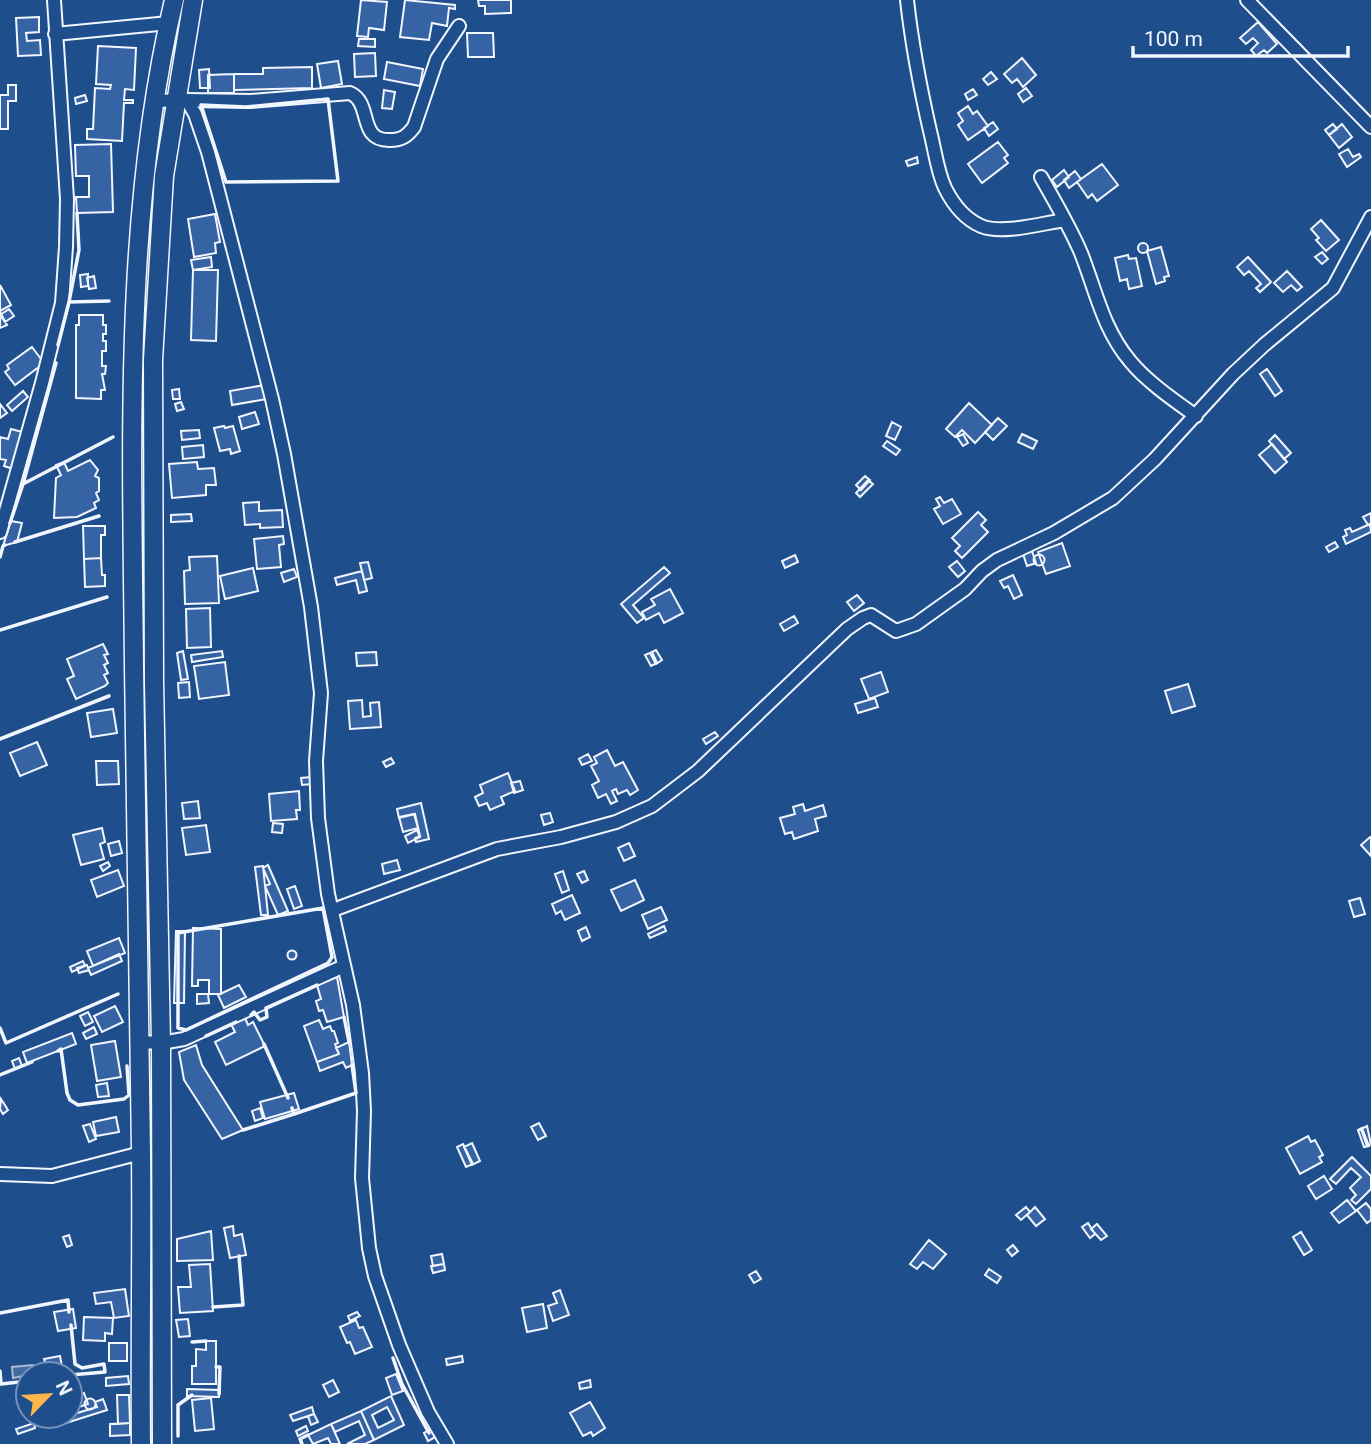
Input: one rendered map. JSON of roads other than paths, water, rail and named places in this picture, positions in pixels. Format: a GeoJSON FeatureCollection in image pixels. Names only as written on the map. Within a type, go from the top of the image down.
{"type":"FeatureCollection","features":[{"type":"Feature","properties":{"kind":"main road"},"geometry":{"type":"LineString","coordinates":[[141,1444],[140,1042],[132,508],[138,257],[155,102],[174,0]]}},
{"type":"Feature","properties":{"kind":"main road"},"geometry":{"type":"LineString","coordinates":[[162,1444],[161,1043],[151,416],[164,176],[181,100],[193,0]]}},
{"type":"Feature","properties":{"kind":"main road"},"geometry":{"type":"LineString","coordinates":[[132,508],[153,507]]}},
{"type":"Feature","properties":{"kind":"main road"},"geometry":{"type":"LineString","coordinates":[[142,1315],[160,1314]]}},
{"type":"Feature","properties":{"kind":"street"},"geometry":{"type":"LineString","coordinates":[[0,533],[62,303],[66,199],[54,0]]}},
{"type":"Feature","properties":{"kind":"street"},"geometry":{"type":"LineString","coordinates":[[907,0],[913,55],[937,163],[945,187],[956,206],[969,219],[983,227],[1001,230],[1065,220]]}},
{"type":"Feature","properties":{"kind":"street"},"geometry":{"type":"LineString","coordinates":[[1247,0],[1371,127]]}},
{"type":"Feature","properties":{"kind":"street"},"geometry":{"type":"LineString","coordinates":[[55,34],[169,23]]}},
{"type":"Feature","properties":{"kind":"street"},"geometry":{"type":"LineString","coordinates":[[155,102],[251,101],[350,93],[357,96],[361,102],[371,133],[378,139],[399,139],[408,135],[414,127],[437,59],[459,26]]}},
{"type":"Feature","properties":{"kind":"street"},"geometry":{"type":"LineString","coordinates":[[181,100],[195,114],[212,164],[284,454],[311,607],[321,693],[316,761],[317,818],[326,883],[353,1005],[362,1073],[363,1195],[375,1276],[414,1382],[447,1444]]}},
{"type":"Feature","properties":{"kind":"street"},"geometry":{"type":"LineString","coordinates":[[1041,177],[1080,253],[1112,336],[1131,363],[1196,416]]}},
{"type":"Feature","properties":{"kind":"street"},"geometry":{"type":"LineString","coordinates":[[332,910],[497,849],[561,837],[616,822],[652,806],[698,771],[847,629],[863,618],[871,615],[896,631],[916,624],[965,589],[997,560],[1054,533],[1113,498],[1156,459],[1233,374],[1333,288],[1371,217]]}},
{"type":"Feature","properties":{"kind":"street"},"geometry":{"type":"LineString","coordinates":[[140,1042],[161,1043],[184,1039],[344,967]]}},
{"type":"Feature","properties":{"kind":"street"},"geometry":{"type":"LineString","coordinates":[[0,1174],[21,1177],[52,1176],[141,1153]]}}]}
